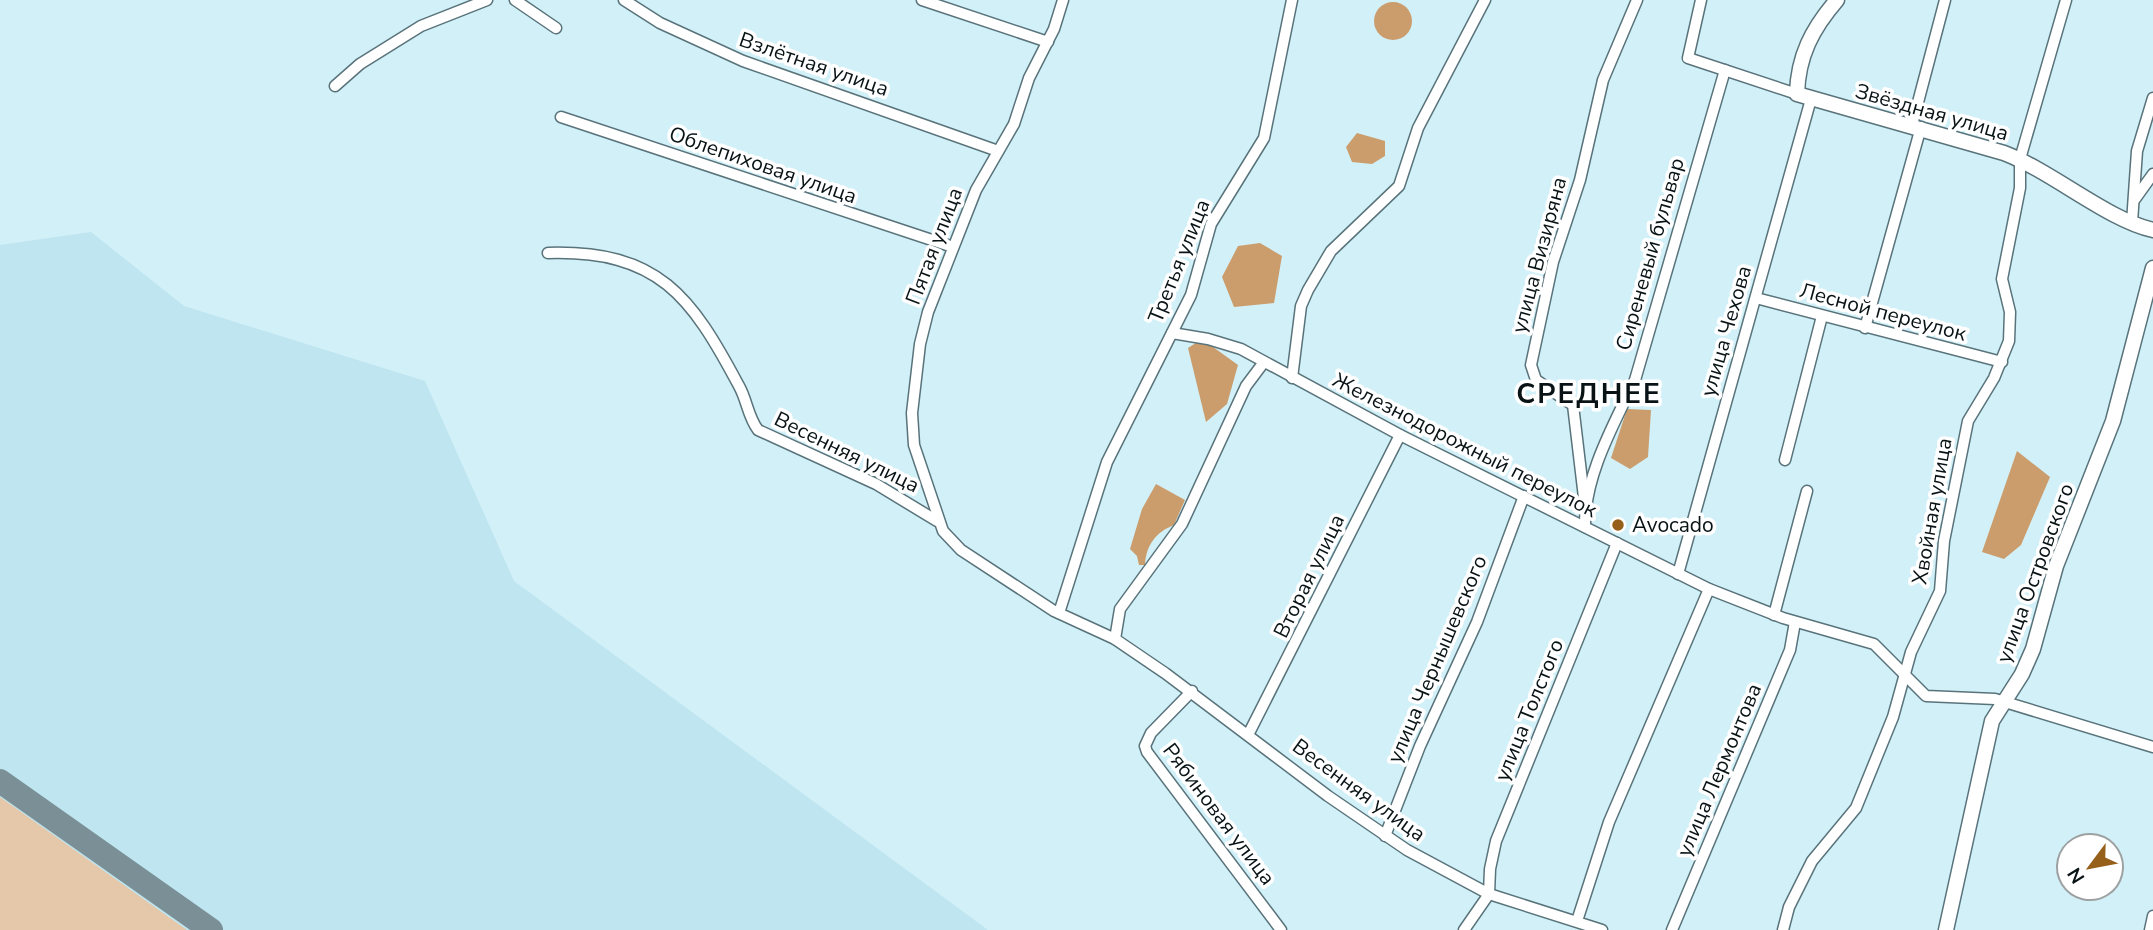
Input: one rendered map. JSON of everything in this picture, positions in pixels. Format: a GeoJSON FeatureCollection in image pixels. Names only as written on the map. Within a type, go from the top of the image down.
{"type":"FeatureCollection","features":[{"type":"Feature","properties":{"kind":"street"},"geometry":{"type":"LineString","coordinates":[[335,86],[360,64],[421,26],[487,0]]}},
{"type":"Feature","properties":{"kind":"street"},"geometry":{"type":"LineString","coordinates":[[515,0],[556,28]]}},
{"type":"Feature","properties":{"kind":"street","name":"Взлётная улица"},"geometry":{"type":"LineString","coordinates":[[624,0],[660,23],[743,61],[999,151]]}},
{"type":"Feature","properties":{"kind":"street"},"geometry":{"type":"LineString","coordinates":[[922,0],[1048,42]]}},
{"type":"Feature","properties":{"kind":"street","name":"Пятая улица"},"geometry":{"type":"LineString","coordinates":[[937,521],[917,461],[912,412],[923,328],[976,191],[1014,124],[1029,78],[1048,42],[1063,0]]}},
{"type":"Feature","properties":{"kind":"street","name":"Третья улица"},"geometry":{"type":"LineString","coordinates":[[1059,613],[1107,462],[1196,281],[1211,224],[1264,138],[1292,0]]}},
{"type":"Feature","properties":{"kind":"street"},"geometry":{"type":"LineString","coordinates":[[1292,378],[1299,317],[1308,290],[1337,244],[1381,206],[1399,186],[1418,128],[1485,0]]}},
{"type":"Feature","properties":{"kind":"street","name":"улица Визиряна"},"geometry":{"type":"LineString","coordinates":[[1585,506],[1573,405],[1536,380],[1531,365],[1553,262],[1580,180],[1603,80],[1637,0]]}},
{"type":"Feature","properties":{"kind":"street","name":"Звёздная улица"},"geometry":{"type":"LineString","coordinates":[[1702,0],[1688,58],[1804,97],[1916,126],[2020,159],[2132,222],[2153,230]]}},
{"type":"Feature","properties":{"kind":"street"},"geometry":{"type":"LineString","coordinates":[[1804,97],[1798,76],[1805,48],[1837,0]]}},
{"type":"Feature","properties":{"kind":"street"},"geometry":{"type":"LineString","coordinates":[[1865,328],[1945,0]]}},
{"type":"Feature","properties":{"kind":"street","name":"Хвойная улица"},"geometry":{"type":"LineString","coordinates":[[1783,930],[1789,907],[1812,861],[1856,808],[1893,717],[1903,674],[1940,591],[1944,541],[1968,421],[2002,362],[2012,326],[2002,279],[2020,188],[2020,159],[2066,0]]}},
{"type":"Feature","properties":{"kind":"street","name":"Сиреневый бульвар"},"geometry":{"type":"LineString","coordinates":[[1585,527],[1585,506],[1613,422],[1635,380],[1725,70]]}},
{"type":"Feature","properties":{"kind":"street","name":"улица Чехова"},"geometry":{"type":"LineString","coordinates":[[1678,574],[1756,298],[1804,97]]}},
{"type":"Feature","properties":{"kind":"street"},"geometry":{"type":"LineString","coordinates":[[2132,222],[2137,151],[2153,98]]}},
{"type":"Feature","properties":{"kind":"street","name":"Облепиховая улица"},"geometry":{"type":"LineString","coordinates":[[561,117],[953,247]]}},
{"type":"Feature","properties":{"kind":"street"},"geometry":{"type":"LineString","coordinates":[[2135,199],[2153,174]]}},
{"type":"Feature","properties":{"kind":"street","name":"Весенняя улица"},"geometry":{"type":"LineString","coordinates":[[548,253],[578,252],[655,273],[680,294],[697,314],[742,391],[758,430],[876,484],[937,521],[961,550],[1059,613],[1115,639],[1192,691],[1385,836],[1489,894],[1602,930]]}},
{"type":"Feature","properties":{"kind":"street","name":"улица Островского"},"geometry":{"type":"LineString","coordinates":[[1946,930],[1985,745],[2003,701],[2028,662],[2056,566],[2113,421],[2153,268]]}},
{"type":"Feature","properties":{"kind":"street","name":"Лесной переулок"},"geometry":{"type":"LineString","coordinates":[[1756,298],[2002,362]]}},
{"type":"Feature","properties":{"kind":"street"},"geometry":{"type":"LineString","coordinates":[[1785,460],[1822,316]]}},
{"type":"Feature","properties":{"kind":"street","name":"Железнодорожный переулок"},"geometry":{"type":"LineString","coordinates":[[1172,333],[1225,343],[1400,435],[1709,589],[1774,615],[1874,644],[1919,692],[1933,698],[2003,701],[2153,747]]}},
{"type":"Feature","properties":{"kind":"street"},"geometry":{"type":"LineString","coordinates":[[1115,639],[1120,609],[1182,524],[1246,386],[1264,362]]}},
{"type":"Feature","properties":{"kind":"street","name":"Вторая улица"},"geometry":{"type":"LineString","coordinates":[[1249,733],[1288,661],[1400,435]]}},
{"type":"Feature","properties":{"kind":"street"},"geometry":{"type":"LineString","coordinates":[[1774,615],[1807,491]]}},
{"type":"Feature","properties":{"kind":"street","name":"улица Чернышевского"},"geometry":{"type":"LineString","coordinates":[[1385,836],[1420,746],[1477,622],[1524,496]]}},
{"type":"Feature","properties":{"kind":"street","name":"улица Толстого"},"geometry":{"type":"LineString","coordinates":[[1489,894],[1490,869],[1496,841],[1617,543]]}},
{"type":"Feature","properties":{"kind":"street"},"geometry":{"type":"LineString","coordinates":[[1577,921],[1609,822],[1709,589]]}},
{"type":"Feature","properties":{"kind":"street","name":"улица Лермонтова"},"geometry":{"type":"LineString","coordinates":[[1672,930],[1786,661],[1795,622]]}},
{"type":"Feature","properties":{"kind":"street","name":"Рябиновая улица"},"geometry":{"type":"LineString","coordinates":[[1192,691],[1147,739],[1147,752],[1281,930]]}},
{"type":"Feature","properties":{"kind":"street"},"geometry":{"type":"LineString","coordinates":[[1464,930],[1489,894]]}},
{"type":"Feature","properties":{"kind":"street"},"geometry":{"type":"LineString","coordinates":[[2150,930],[2153,916]]}},
{"type":"Feature","properties":{"kind":"shaded area"},"geometry":{"type":"Polygon","coordinates":[[[1393,2],[1406,8],[1412,21],[1406,34],[1393,40],[1380,34],[1374,21],[1380,8],[1393,2]]]}},
{"type":"Feature","properties":{"kind":"shaded area"},"geometry":{"type":"Polygon","coordinates":[[[1357,133],[1385,141],[1385,156],[1372,164],[1352,162],[1346,147],[1357,133]]]}},
{"type":"Feature","properties":{"kind":"shaded area"},"geometry":{"type":"Polygon","coordinates":[[[91,232],[184,306],[425,381],[514,581],[988,930],[0,930],[0,245],[91,232]]]}},
{"type":"Feature","properties":{"kind":"shaded area"},"geometry":{"type":"Polygon","coordinates":[[[1260,243],[1282,256],[1274,303],[1234,307],[1222,277],[1238,246],[1260,243]]]}},
{"type":"Feature","properties":{"kind":"shaded area"},"geometry":{"type":"Polygon","coordinates":[[[1202,339],[1238,365],[1227,404],[1206,422],[1188,348],[1202,339]]]}},
{"type":"Feature","properties":{"kind":"shaded area"},"geometry":{"type":"Polygon","coordinates":[[[1627,409],[1651,410],[1648,457],[1630,469],[1611,458],[1627,409]]]}},
{"type":"Feature","properties":{"kind":"shaded area"},"geometry":{"type":"Polygon","coordinates":[[[2017,451],[2050,477],[2021,545],[2004,559],[1982,552],[2017,451]]]}},
{"type":"Feature","properties":{"kind":"shaded area"},"geometry":{"type":"Polygon","coordinates":[[[1156,484],[1185,500],[1174,525],[1157,535],[1147,551],[1145,565],[1139,565],[1137,556],[1130,549],[1142,509],[1156,484]]]}},
{"type":"Feature","properties":{"kind":"shaded area"},"geometry":{"type":"Polygon","coordinates":[[[0,797],[187,930],[0,930],[0,797]]]}},
{"type":"Feature","properties":{"kind":"taxiway"},"geometry":{"type":"LineString","coordinates":[[0,781],[211,930]]}},
{"type":"Feature","properties":{"kind":"place","name":"Avocado"},"geometry":{"type":"Point","coordinates":[1618,525]}},
{"type":"Feature","properties":{"kind":"district","name":"СРЕДНЕЕ"},"geometry":{"type":"Point","coordinates":[1589,393]}}]}
